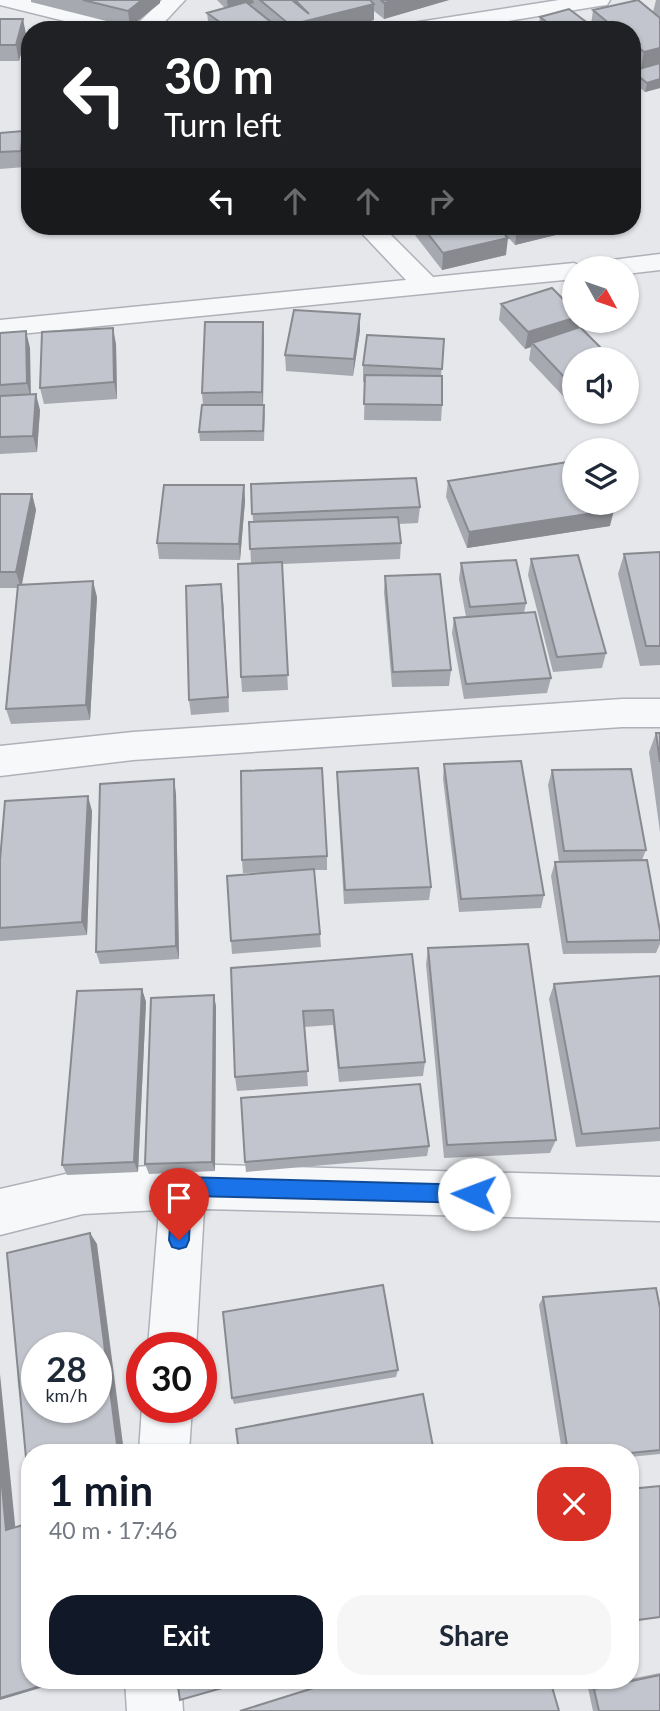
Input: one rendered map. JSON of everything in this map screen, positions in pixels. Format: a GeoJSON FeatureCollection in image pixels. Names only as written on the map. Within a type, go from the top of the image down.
{"type":"FeatureCollection","features":[{"type":"Feature","properties":{"kind":"street"},"geometry":{"type":"LineString","coordinates":[[5,0],[92,21]]}},
{"type":"Feature","properties":{"kind":"street"},"geometry":{"type":"LineString","coordinates":[[153,21],[174,0]]}},
{"type":"Feature","properties":{"kind":"street"},"geometry":{"type":"LineString","coordinates":[[468,21],[599,0]]}},
{"type":"Feature","properties":{"kind":"street"},"geometry":{"type":"LineString","coordinates":[[377,235],[427,286]]}},
{"type":"Feature","properties":{"kind":"street"},"geometry":{"type":"LineString","coordinates":[[639,264],[660,262]]}},
{"type":"Feature","properties":{"kind":"street"},"geometry":{"type":"LineString","coordinates":[[0,328],[562,272]]}},
{"type":"Feature","properties":{"kind":"street"},"geometry":{"type":"LineString","coordinates":[[0,761],[146,746],[622,713],[660,713]]}},
{"type":"Feature","properties":{"kind":"street"},"geometry":{"type":"LineString","coordinates":[[173,1332],[183,1186]]}},
{"type":"Feature","properties":{"kind":"street"},"geometry":{"type":"LineString","coordinates":[[0,1212],[83,1192],[183,1186],[660,1199]]}},
{"type":"Feature","properties":{"kind":"street"},"geometry":{"type":"LineString","coordinates":[[165,1444],[166,1423]]}},
{"type":"Feature","properties":{"kind":"street"},"geometry":{"type":"LineString","coordinates":[[154,1689],[155,1711]]}},
{"type":"Feature","properties":{"kind":"building"},"geometry":{"type":"Polygon","coordinates":[[[83,0],[142,0],[128,11],[83,0]]]}},
{"type":"Feature","properties":{"kind":"building"},"geometry":{"type":"Polygon","coordinates":[[[260,0],[292,0],[309,14],[295,0],[370,0],[374,4],[306,21],[285,21],[260,0]]]}},
{"type":"Feature","properties":{"kind":"building"},"geometry":{"type":"Polygon","coordinates":[[[638,0],[660,18],[660,48],[644,52],[641,50],[641,21],[606,21],[593,10],[638,0]]]}},
{"type":"Feature","properties":{"kind":"building"},"geometry":{"type":"Polygon","coordinates":[[[246,2],[270,21],[218,21],[207,13],[246,2]]]}},
{"type":"Feature","properties":{"kind":"building"},"geometry":{"type":"Polygon","coordinates":[[[569,9],[585,21],[545,21],[540,17],[569,9]]]}},
{"type":"Feature","properties":{"kind":"building"},"geometry":{"type":"Polygon","coordinates":[[[0,19],[23,19],[16,45],[0,45],[0,19]]]}},
{"type":"Feature","properties":{"kind":"building"},"geometry":{"type":"Polygon","coordinates":[[[660,63],[660,79],[647,83],[641,78],[641,68],[660,63]]]}},
{"type":"Feature","properties":{"kind":"building"},"geometry":{"type":"Polygon","coordinates":[[[21,131],[21,151],[0,152],[0,133],[21,131]]]}},
{"type":"Feature","properties":{"kind":"building"},"geometry":{"type":"Polygon","coordinates":[[[429,235],[505,235],[508,238],[443,253],[429,235]]]}},
{"type":"Feature","properties":{"kind":"building"},"geometry":{"type":"Polygon","coordinates":[[[552,288],[562,298],[562,322],[528,332],[501,304],[552,288]]]}},
{"type":"Feature","properties":{"kind":"building"},"geometry":{"type":"Polygon","coordinates":[[[294,310],[360,314],[354,359],[285,355],[294,310]]]}},
{"type":"Feature","properties":{"kind":"building"},"geometry":{"type":"Polygon","coordinates":[[[205,322],[263,322],[262,392],[202,393],[205,322]]]}},
{"type":"Feature","properties":{"kind":"building"},"geometry":{"type":"Polygon","coordinates":[[[113,328],[114,382],[40,388],[42,332],[113,328]]]}},
{"type":"Feature","properties":{"kind":"building"},"geometry":{"type":"Polygon","coordinates":[[[26,331],[27,383],[0,385],[0,333],[26,331]]]}},
{"type":"Feature","properties":{"kind":"building"},"geometry":{"type":"Polygon","coordinates":[[[562,333],[586,333],[600,347],[562,347],[562,375],[532,343],[562,333]]]}},
{"type":"Feature","properties":{"kind":"building"},"geometry":{"type":"Polygon","coordinates":[[[367,335],[444,339],[442,369],[363,365],[367,335]]]}},
{"type":"Feature","properties":{"kind":"building"},"geometry":{"type":"Polygon","coordinates":[[[365,375],[442,376],[442,405],[364,404],[365,375]]]}},
{"type":"Feature","properties":{"kind":"building"},"geometry":{"type":"Polygon","coordinates":[[[36,394],[33,436],[0,437],[0,396],[36,394]]]}},
{"type":"Feature","properties":{"kind":"building"},"geometry":{"type":"Polygon","coordinates":[[[202,405],[264,405],[263,431],[199,432],[202,405]]]}},
{"type":"Feature","properties":{"kind":"building"},"geometry":{"type":"Polygon","coordinates":[[[562,463],[562,515],[581,515],[469,532],[448,481],[562,463]]]}},
{"type":"Feature","properties":{"kind":"building"},"geometry":{"type":"Polygon","coordinates":[[[416,478],[420,507],[252,514],[251,484],[416,478]]]}},
{"type":"Feature","properties":{"kind":"building"},"geometry":{"type":"Polygon","coordinates":[[[164,485],[244,485],[239,544],[157,543],[164,485]]]}},
{"type":"Feature","properties":{"kind":"building"},"geometry":{"type":"Polygon","coordinates":[[[0,494],[32,494],[16,572],[0,572],[0,494]]]}},
{"type":"Feature","properties":{"kind":"building"},"geometry":{"type":"Polygon","coordinates":[[[398,517],[401,543],[250,549],[249,522],[398,517]]]}},
{"type":"Feature","properties":{"kind":"building"},"geometry":{"type":"Polygon","coordinates":[[[660,552],[660,646],[646,646],[624,554],[660,552]]]}},
{"type":"Feature","properties":{"kind":"building"},"geometry":{"type":"Polygon","coordinates":[[[578,555],[606,653],[557,657],[531,559],[578,555]]]}},
{"type":"Feature","properties":{"kind":"building"},"geometry":{"type":"Polygon","coordinates":[[[516,560],[526,603],[470,607],[461,563],[516,560]]]}},
{"type":"Feature","properties":{"kind":"building"},"geometry":{"type":"Polygon","coordinates":[[[282,562],[288,675],[241,677],[238,564],[282,562]]]}},
{"type":"Feature","properties":{"kind":"building"},"geometry":{"type":"Polygon","coordinates":[[[440,574],[451,670],[393,672],[385,576],[440,574]]]}},
{"type":"Feature","properties":{"kind":"building"},"geometry":{"type":"Polygon","coordinates":[[[93,581],[86,705],[6,709],[18,585],[93,581]]]}},
{"type":"Feature","properties":{"kind":"building"},"geometry":{"type":"Polygon","coordinates":[[[221,584],[228,697],[189,700],[186,586],[221,584]]]}},
{"type":"Feature","properties":{"kind":"building"},"geometry":{"type":"Polygon","coordinates":[[[535,612],[551,678],[466,684],[454,618],[535,612]]]}},
{"type":"Feature","properties":{"kind":"building"},"geometry":{"type":"Polygon","coordinates":[[[656,733],[660,733],[660,762],[656,733]]]}},
{"type":"Feature","properties":{"kind":"building"},"geometry":{"type":"Polygon","coordinates":[[[521,761],[544,895],[461,899],[444,764],[521,761]]]}},
{"type":"Feature","properties":{"kind":"building"},"geometry":{"type":"Polygon","coordinates":[[[322,768],[327,856],[242,860],[241,771],[322,768]]]}},
{"type":"Feature","properties":{"kind":"building"},"geometry":{"type":"Polygon","coordinates":[[[418,768],[431,887],[345,890],[337,772],[418,768]]]}},
{"type":"Feature","properties":{"kind":"building"},"geometry":{"type":"Polygon","coordinates":[[[631,769],[646,850],[564,851],[552,770],[631,769]]]}},
{"type":"Feature","properties":{"kind":"building"},"geometry":{"type":"Polygon","coordinates":[[[174,779],[176,946],[96,952],[100,784],[174,779]]]}},
{"type":"Feature","properties":{"kind":"building"},"geometry":{"type":"Polygon","coordinates":[[[88,796],[82,922],[0,928],[0,860],[5,801],[88,796]]]}},
{"type":"Feature","properties":{"kind":"building"},"geometry":{"type":"Polygon","coordinates":[[[647,860],[660,940],[567,942],[555,862],[647,860]]]}},
{"type":"Feature","properties":{"kind":"building"},"geometry":{"type":"Polygon","coordinates":[[[314,869],[320,934],[231,941],[227,876],[314,869]]]}},
{"type":"Feature","properties":{"kind":"building"},"geometry":{"type":"Polygon","coordinates":[[[528,944],[556,1140],[447,1145],[428,948],[528,944]]]}},
{"type":"Feature","properties":{"kind":"building"},"geometry":{"type":"Polygon","coordinates":[[[412,954],[425,1062],[339,1068],[333,1010],[303,1011],[308,1071],[235,1077],[231,968],[412,954]]]}},
{"type":"Feature","properties":{"kind":"building"},"geometry":{"type":"Polygon","coordinates":[[[660,976],[660,1128],[582,1134],[554,984],[660,976]]]}},
{"type":"Feature","properties":{"kind":"building"},"geometry":{"type":"Polygon","coordinates":[[[142,989],[134,1162],[62,1165],[77,991],[142,989]]]}},
{"type":"Feature","properties":{"kind":"building"},"geometry":{"type":"Polygon","coordinates":[[[214,995],[212,1162],[145,1164],[151,998],[214,995]]]}},
{"type":"Feature","properties":{"kind":"building"},"geometry":{"type":"Polygon","coordinates":[[[420,1084],[429,1146],[245,1162],[241,1098],[420,1084]]]}},
{"type":"Feature","properties":{"kind":"building"},"geometry":{"type":"Polygon","coordinates":[[[90,1233],[103,1332],[21,1332],[21,1404],[7,1253],[90,1233]]]}},
{"type":"Feature","properties":{"kind":"building"},"geometry":{"type":"Polygon","coordinates":[[[383,1285],[398,1370],[232,1398],[223,1312],[383,1285]]]}},
{"type":"Feature","properties":{"kind":"building"},"geometry":{"type":"Polygon","coordinates":[[[656,1288],[660,1308],[660,1450],[639,1452],[639,1444],[567,1444],[543,1297],[656,1288]]]}},
{"type":"Feature","properties":{"kind":"building"},"geometry":{"type":"Polygon","coordinates":[[[423,1394],[432,1444],[238,1444],[236,1429],[423,1394]]]}},
{"type":"Feature","properties":{"kind":"building"},"geometry":{"type":"Polygon","coordinates":[[[112,1405],[117,1444],[25,1444],[23,1423],[112,1423],[112,1405]]]}},
{"type":"Feature","properties":{"kind":"building"},"geometry":{"type":"Polygon","coordinates":[[[0,1465],[6,1530],[21,1526],[21,1689],[30,1689],[0,1698],[0,1465]]]}},
{"type":"Feature","properties":{"kind":"building"},"geometry":{"type":"Polygon","coordinates":[[[660,1486],[660,1617],[639,1620],[639,1488],[660,1486]]]}},
{"type":"Feature","properties":{"kind":"building"},"geometry":{"type":"Polygon","coordinates":[[[660,1675],[660,1711],[599,1711],[594,1689],[639,1689],[639,1679],[660,1675]]]}},
{"type":"Feature","properties":{"kind":"building"},"geometry":{"type":"Polygon","coordinates":[[[178,1689],[218,1689],[180,1700],[178,1689]]]}},
{"type":"Feature","properties":{"kind":"building"},"geometry":{"type":"Polygon","coordinates":[[[310,1689],[553,1689],[559,1711],[240,1711],[310,1689]]]}},
{"type":"Feature","properties":{"kind":"route"},"geometry":{"type":"LineString","coordinates":[[179,1240],[183,1186],[474,1194]]}}]}
